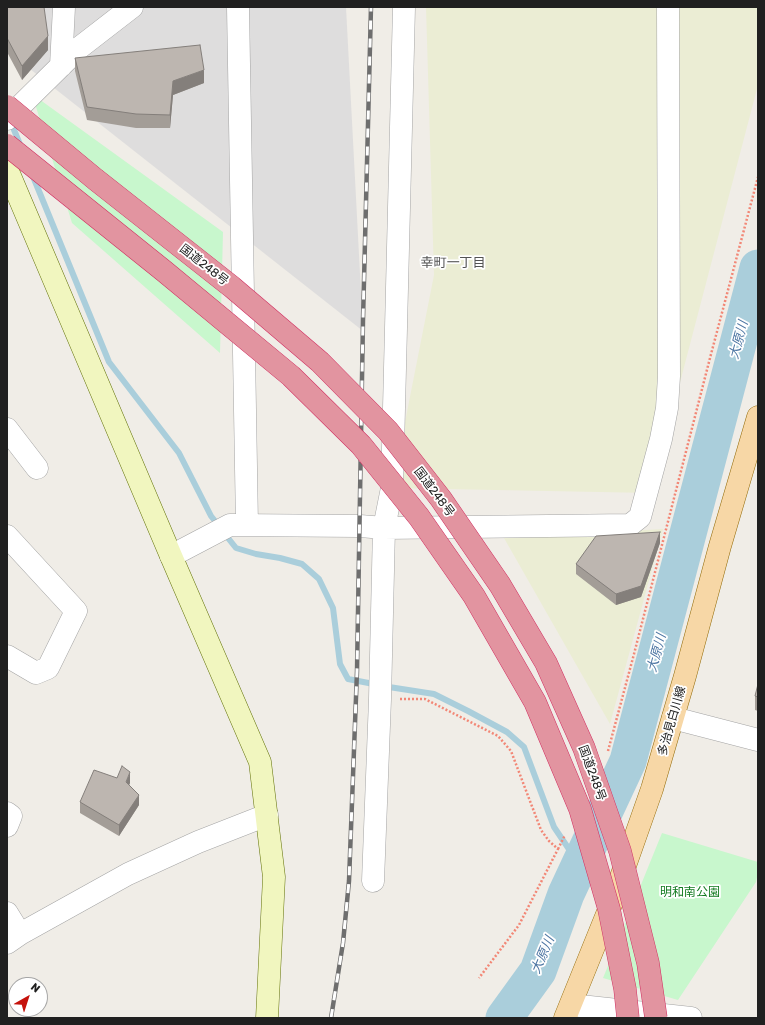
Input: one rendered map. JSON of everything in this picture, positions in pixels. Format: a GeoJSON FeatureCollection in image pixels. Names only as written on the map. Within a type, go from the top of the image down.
{"type":"FeatureCollection","features":[{"type":"Feature","properties":{"kind":"highway","name":"国道248号"},"geometry":{"type":"LineString","coordinates":[[7,106],[232,287],[320,362],[388,431],[441,499],[500,585],[546,663],[584,748],[620,851],[648,963],[656,1018]]}},
{"type":"Feature","properties":{"kind":"highway","name":"国道248号"},"geometry":{"type":"LineString","coordinates":[[7,145],[164,271],[291,376],[361,445],[419,516],[474,596],[535,702],[580,809],[608,909],[625,989],[628,1018]]}},
{"type":"Feature","properties":{"kind":"main road","name":"多治見白川線"},"geometry":{"type":"LineString","coordinates":[[568,1011],[617,890],[652,789],[758,417]]}},
{"type":"Feature","properties":{"kind":"street"},"geometry":{"type":"LineString","coordinates":[[61,66],[64,7]]}},
{"type":"Feature","properties":{"kind":"street"},"geometry":{"type":"LineString","coordinates":[[7,118],[79,48],[132,7]]}},
{"type":"Feature","properties":{"kind":"street"},"geometry":{"type":"LineString","coordinates":[[238,7],[247,525]]}},
{"type":"Feature","properties":{"kind":"street"},"geometry":{"type":"LineString","coordinates":[[373,881],[380,699],[384,528],[392,488],[404,7]]}},
{"type":"Feature","properties":{"kind":"street"},"geometry":{"type":"LineString","coordinates":[[171,556],[230,525],[360,526],[384,528],[630,525],[640,517],[662,439],[667,408],[668,7]]}},
{"type":"Feature","properties":{"kind":"street"},"geometry":{"type":"LineString","coordinates":[[7,169],[12,194],[260,762],[274,877],[267,1018]]}},
{"type":"Feature","properties":{"kind":"street"},"geometry":{"type":"LineString","coordinates":[[7,429],[37,468]]}},
{"type":"Feature","properties":{"kind":"street"},"geometry":{"type":"LineString","coordinates":[[7,536],[76,611],[48,668],[36,673],[7,656]]}},
{"type":"Feature","properties":{"kind":"street"},"geometry":{"type":"LineString","coordinates":[[673,718],[758,740]]}},
{"type":"Feature","properties":{"kind":"street"},"geometry":{"type":"LineString","coordinates":[[7,813],[12,816],[7,826]]}},
{"type":"Feature","properties":{"kind":"street"},"geometry":{"type":"LineString","coordinates":[[7,913],[13,939],[128,874],[198,842],[267,815]]}},
{"type":"Feature","properties":{"kind":"street"},"geometry":{"type":"LineString","coordinates":[[568,1011],[691,1018]]}},
{"type":"Feature","properties":{"kind":"path"},"geometry":{"type":"LineString","coordinates":[[607,757],[758,177]]}},
{"type":"Feature","properties":{"kind":"path"},"geometry":{"type":"LineString","coordinates":[[380,699],[425,699],[498,736],[511,750],[541,830],[549,841],[558,849]]}},
{"type":"Feature","properties":{"kind":"path"},"geometry":{"type":"LineString","coordinates":[[479,978],[519,924],[568,829]]}},
{"type":"Feature","properties":{"kind":"shaded area"},"geometry":{"type":"Polygon","coordinates":[[[7,7],[346,7],[363,331],[16,58],[7,7]]]}},
{"type":"Feature","properties":{"kind":"green space"},"geometry":{"type":"Polygon","coordinates":[[[426,7],[758,7],[758,85],[651,493],[392,488],[434,275],[426,7]]]}},
{"type":"Feature","properties":{"kind":"green space"},"geometry":{"type":"Polygon","coordinates":[[[32,94],[223,232],[220,353],[72,223],[32,94]]]}},
{"type":"Feature","properties":{"kind":"green space"},"geometry":{"type":"Polygon","coordinates":[[[663,529],[610,724],[504,538],[663,529]]]}},
{"type":"Feature","properties":{"kind":"green space","name":"明和南公園"},"geometry":{"type":"Polygon","coordinates":[[[662,833],[758,862],[756,882],[678,1000],[603,978],[662,833]]]}},
{"type":"Feature","properties":{"kind":"building"},"geometry":{"type":"Polygon","coordinates":[[[7,7],[44,7],[48,36],[22,66],[7,38],[7,7]]]}},
{"type":"Feature","properties":{"kind":"building"},"geometry":{"type":"Polygon","coordinates":[[[200,45],[204,70],[173,81],[170,115],[136,114],[87,107],[75,58],[200,45]]]}},
{"type":"Feature","properties":{"kind":"building"},"geometry":{"type":"Polygon","coordinates":[[[660,532],[641,586],[616,594],[576,564],[596,536],[660,532]]]}},
{"type":"Feature","properties":{"kind":"building"},"geometry":{"type":"Polygon","coordinates":[[[758,684],[758,697],[755,696],[758,684]]]}},
{"type":"Feature","properties":{"kind":"building"},"geometry":{"type":"Polygon","coordinates":[[[122,766],[130,772],[126,782],[139,795],[119,825],[80,802],[94,770],[117,778],[122,766]]]}},
{"type":"Feature","properties":{"kind":"waterway"},"geometry":{"type":"LineString","coordinates":[[10,120],[21,147]]}},
{"type":"Feature","properties":{"kind":"waterway"},"geometry":{"type":"LineString","coordinates":[[32,174],[109,362],[179,453],[211,516],[219,526]]}},
{"type":"Feature","properties":{"kind":"waterway","name":"大原川"},"geometry":{"type":"LineString","coordinates":[[504,1018],[538,971],[566,894],[628,761],[758,268]]}},
{"type":"Feature","properties":{"kind":"waterway"},"geometry":{"type":"LineString","coordinates":[[224,533],[236,548],[302,564],[319,579],[333,608],[340,664],[348,679],[434,694],[507,732],[524,747],[554,827],[579,864]]}},
{"type":"Feature","properties":{"kind":"railway"},"geometry":{"type":"LineString","coordinates":[[331,1018],[343,943],[349,881],[357,671],[363,320],[371,7]]}},
{"type":"Feature","properties":{"kind":"district","name":"幸町一丁目"},"geometry":{"type":"Point","coordinates":[453,263]}}]}
